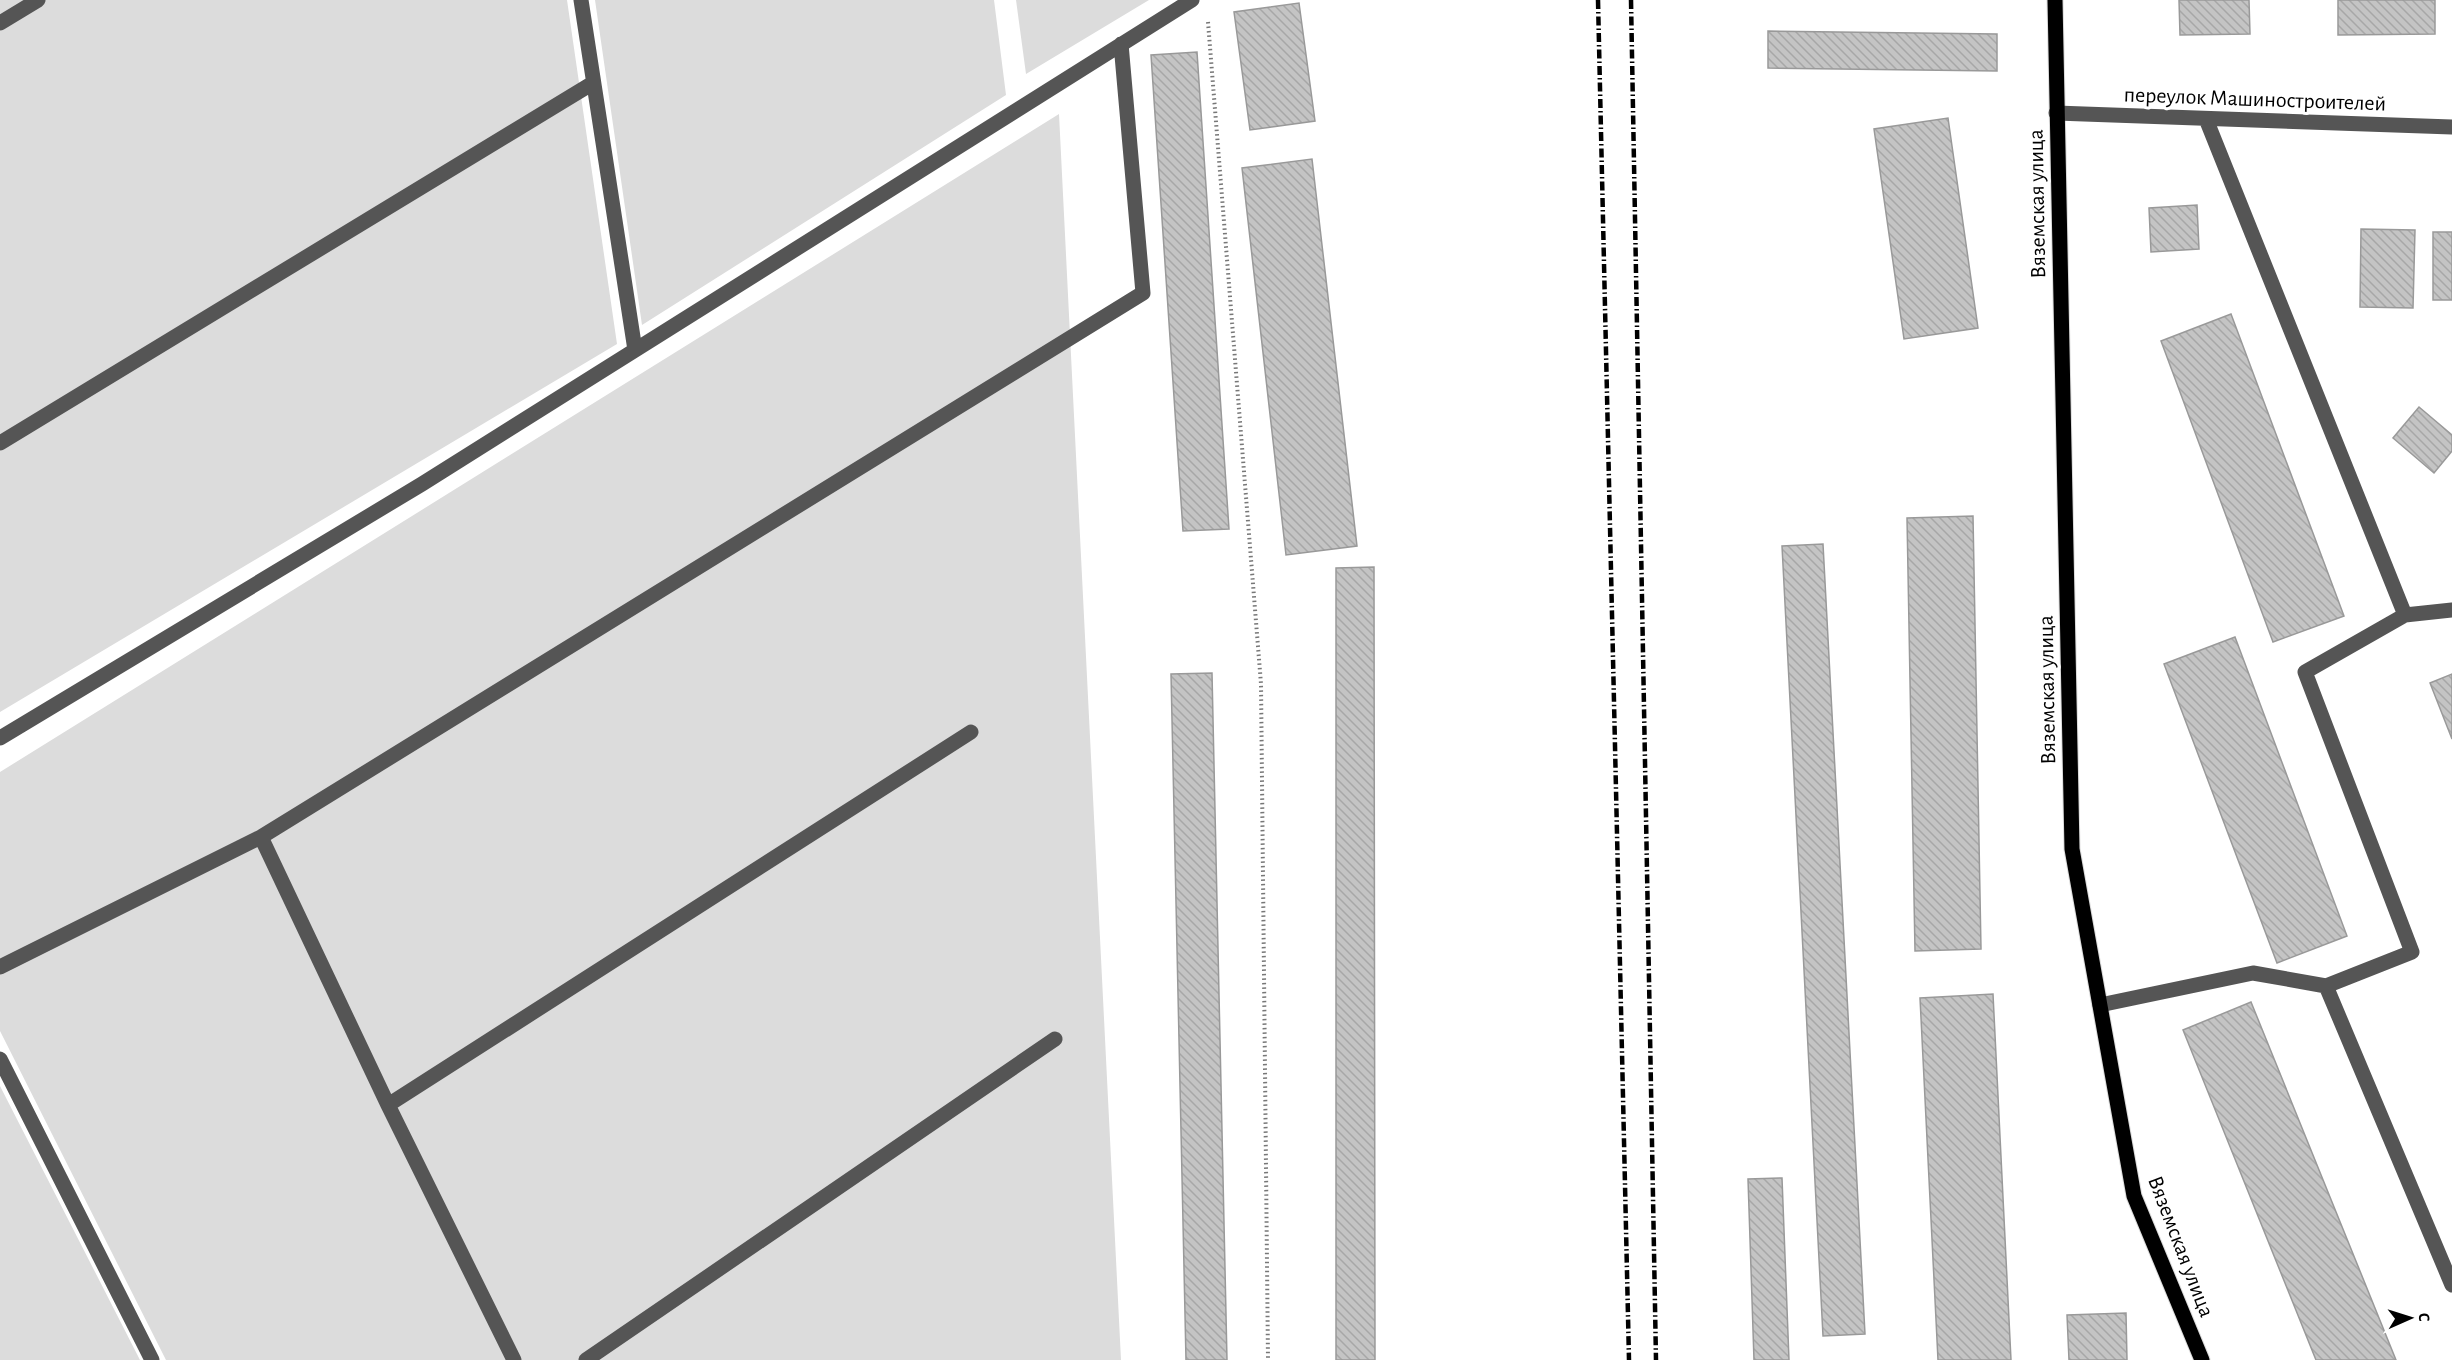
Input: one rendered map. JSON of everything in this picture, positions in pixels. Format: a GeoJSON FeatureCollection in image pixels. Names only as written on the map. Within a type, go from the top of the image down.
{"type":"FeatureCollection","features":[{"type":"Feature","properties":{"kind":"main road","name":"Вяземская улица"},"geometry":{"type":"LineString","coordinates":[[2055,0],[2072,849],[2134,1196],[2202,1360]]}},
{"type":"Feature","properties":{"kind":"street"},"geometry":{"type":"LineString","coordinates":[[0,23],[38,0]]}},
{"type":"Feature","properties":{"kind":"street"},"geometry":{"type":"LineString","coordinates":[[581,0],[635,350]]}},
{"type":"Feature","properties":{"kind":"street"},"geometry":{"type":"LineString","coordinates":[[0,738],[422,484],[1191,0]]}},
{"type":"Feature","properties":{"kind":"street"},"geometry":{"type":"LineString","coordinates":[[0,967],[261,837],[1143,292],[1121,44]]}},
{"type":"Feature","properties":{"kind":"street"},"geometry":{"type":"LineString","coordinates":[[0,443],[593,83]]}},
{"type":"Feature","properties":{"kind":"street","name":"переулок Машиностроителей"},"geometry":{"type":"LineString","coordinates":[[2056,113],[2452,127]]}},
{"type":"Feature","properties":{"kind":"street"},"geometry":{"type":"LineString","coordinates":[[2206,119],[2405,615]]}},
{"type":"Feature","properties":{"kind":"street"},"geometry":{"type":"LineString","coordinates":[[2100,1005],[2253,973],[2326,987],[2412,952],[2305,672],[2405,615],[2452,610]]}},
{"type":"Feature","properties":{"kind":"street"},"geometry":{"type":"LineString","coordinates":[[388,1105],[971,732]]}},
{"type":"Feature","properties":{"kind":"street"},"geometry":{"type":"LineString","coordinates":[[261,837],[388,1105],[514,1360]]}},
{"type":"Feature","properties":{"kind":"street"},"geometry":{"type":"LineString","coordinates":[[2326,987],[2452,1286]]}},
{"type":"Feature","properties":{"kind":"street"},"geometry":{"type":"LineString","coordinates":[[586,1360],[1055,1039]]}},
{"type":"Feature","properties":{"kind":"street"},"geometry":{"type":"LineString","coordinates":[[0,1059],[152,1360]]}},
{"type":"Feature","properties":{"kind":"path"},"geometry":{"type":"LineString","coordinates":[[1208,12],[1261,684],[1268,1360]]}},
{"type":"Feature","properties":{"kind":"shaded area"},"geometry":{"type":"Polygon","coordinates":[[[0,0],[567,0],[617,344],[0,712],[0,0]]]}},
{"type":"Feature","properties":{"kind":"shaded area"},"geometry":{"type":"Polygon","coordinates":[[[595,0],[994,0],[1006,95],[642,325],[595,0]]]}},
{"type":"Feature","properties":{"kind":"shaded area"},"geometry":{"type":"Polygon","coordinates":[[[1016,0],[1149,0],[1026,74],[1016,0]]]}},
{"type":"Feature","properties":{"kind":"shaded area"},"geometry":{"type":"Polygon","coordinates":[[[1059,114],[1121,1360],[166,1360],[0,1031],[0,772],[1059,114]]]}},
{"type":"Feature","properties":{"kind":"shaded area"},"geometry":{"type":"Polygon","coordinates":[[[0,1086],[140,1360],[0,1360],[0,1086]]]}},
{"type":"Feature","properties":{"kind":"building"},"geometry":{"type":"Polygon","coordinates":[[[2179,0],[2249,0],[2250,34],[2180,35],[2179,0]]]}},
{"type":"Feature","properties":{"kind":"building"},"geometry":{"type":"Polygon","coordinates":[[[2338,0],[2435,0],[2435,34],[2338,35],[2338,0]]]}},
{"type":"Feature","properties":{"kind":"building"},"geometry":{"type":"Polygon","coordinates":[[[1299,3],[1315,121],[1250,130],[1234,12],[1299,3]]]}},
{"type":"Feature","properties":{"kind":"building"},"geometry":{"type":"Polygon","coordinates":[[[1768,31],[1997,34],[1997,71],[1768,68],[1768,31]]]}},
{"type":"Feature","properties":{"kind":"building"},"geometry":{"type":"Polygon","coordinates":[[[1197,52],[1229,529],[1183,531],[1151,55],[1197,52]]]}},
{"type":"Feature","properties":{"kind":"building"},"geometry":{"type":"Polygon","coordinates":[[[1948,118],[1978,328],[1904,339],[1874,129],[1948,118]]]}},
{"type":"Feature","properties":{"kind":"building"},"geometry":{"type":"Polygon","coordinates":[[[1312,159],[1357,546],[1286,555],[1242,168],[1312,159]]]}},
{"type":"Feature","properties":{"kind":"building"},"geometry":{"type":"Polygon","coordinates":[[[2197,205],[2199,249],[2151,252],[2149,208],[2197,205]]]}},
{"type":"Feature","properties":{"kind":"building"},"geometry":{"type":"Polygon","coordinates":[[[2361,229],[2415,230],[2413,308],[2360,307],[2361,229]]]}},
{"type":"Feature","properties":{"kind":"building"},"geometry":{"type":"Polygon","coordinates":[[[2433,232],[2452,232],[2452,300],[2433,300],[2433,232]]]}},
{"type":"Feature","properties":{"kind":"building"},"geometry":{"type":"Polygon","coordinates":[[[2231,314],[2344,616],[2273,642],[2161,341],[2231,314]]]}},
{"type":"Feature","properties":{"kind":"building"},"geometry":{"type":"Polygon","coordinates":[[[2419,407],[2452,435],[2452,451],[2434,473],[2393,438],[2419,407]]]}},
{"type":"Feature","properties":{"kind":"building"},"geometry":{"type":"Polygon","coordinates":[[[1973,516],[1981,949],[1915,951],[1907,518],[1973,516]]]}},
{"type":"Feature","properties":{"kind":"building"},"geometry":{"type":"Polygon","coordinates":[[[1823,544],[1865,1334],[1823,1336],[1782,546],[1823,544]]]}},
{"type":"Feature","properties":{"kind":"building"},"geometry":{"type":"Polygon","coordinates":[[[1374,567],[1375,1360],[1336,1360],[1336,568],[1374,567]]]}},
{"type":"Feature","properties":{"kind":"building"},"geometry":{"type":"Polygon","coordinates":[[[2235,637],[2347,936],[2277,963],[2164,664],[2235,637]]]}},
{"type":"Feature","properties":{"kind":"building"},"geometry":{"type":"Polygon","coordinates":[[[1212,673],[1227,1360],[1186,1360],[1171,674],[1212,673]]]}},
{"type":"Feature","properties":{"kind":"building"},"geometry":{"type":"Polygon","coordinates":[[[2452,674],[2452,739],[2430,683],[2452,674]]]}},
{"type":"Feature","properties":{"kind":"building"},"geometry":{"type":"Polygon","coordinates":[[[1993,994],[2011,1360],[1938,1360],[1920,998],[1993,994]]]}},
{"type":"Feature","properties":{"kind":"building"},"geometry":{"type":"Polygon","coordinates":[[[2251,1002],[2396,1360],[2316,1360],[2183,1030],[2251,1002]]]}},
{"type":"Feature","properties":{"kind":"building"},"geometry":{"type":"Polygon","coordinates":[[[1782,1178],[1789,1360],[1754,1360],[1748,1179],[1782,1178]]]}},
{"type":"Feature","properties":{"kind":"building"},"geometry":{"type":"Polygon","coordinates":[[[2126,1313],[2127,1360],[2069,1360],[2067,1315],[2126,1313]]]}},
{"type":"Feature","properties":{"kind":"railway"},"geometry":{"type":"LineString","coordinates":[[1598,0],[1629,1360]]}},
{"type":"Feature","properties":{"kind":"railway"},"geometry":{"type":"LineString","coordinates":[[1631,0],[1656,1360]]}}]}
